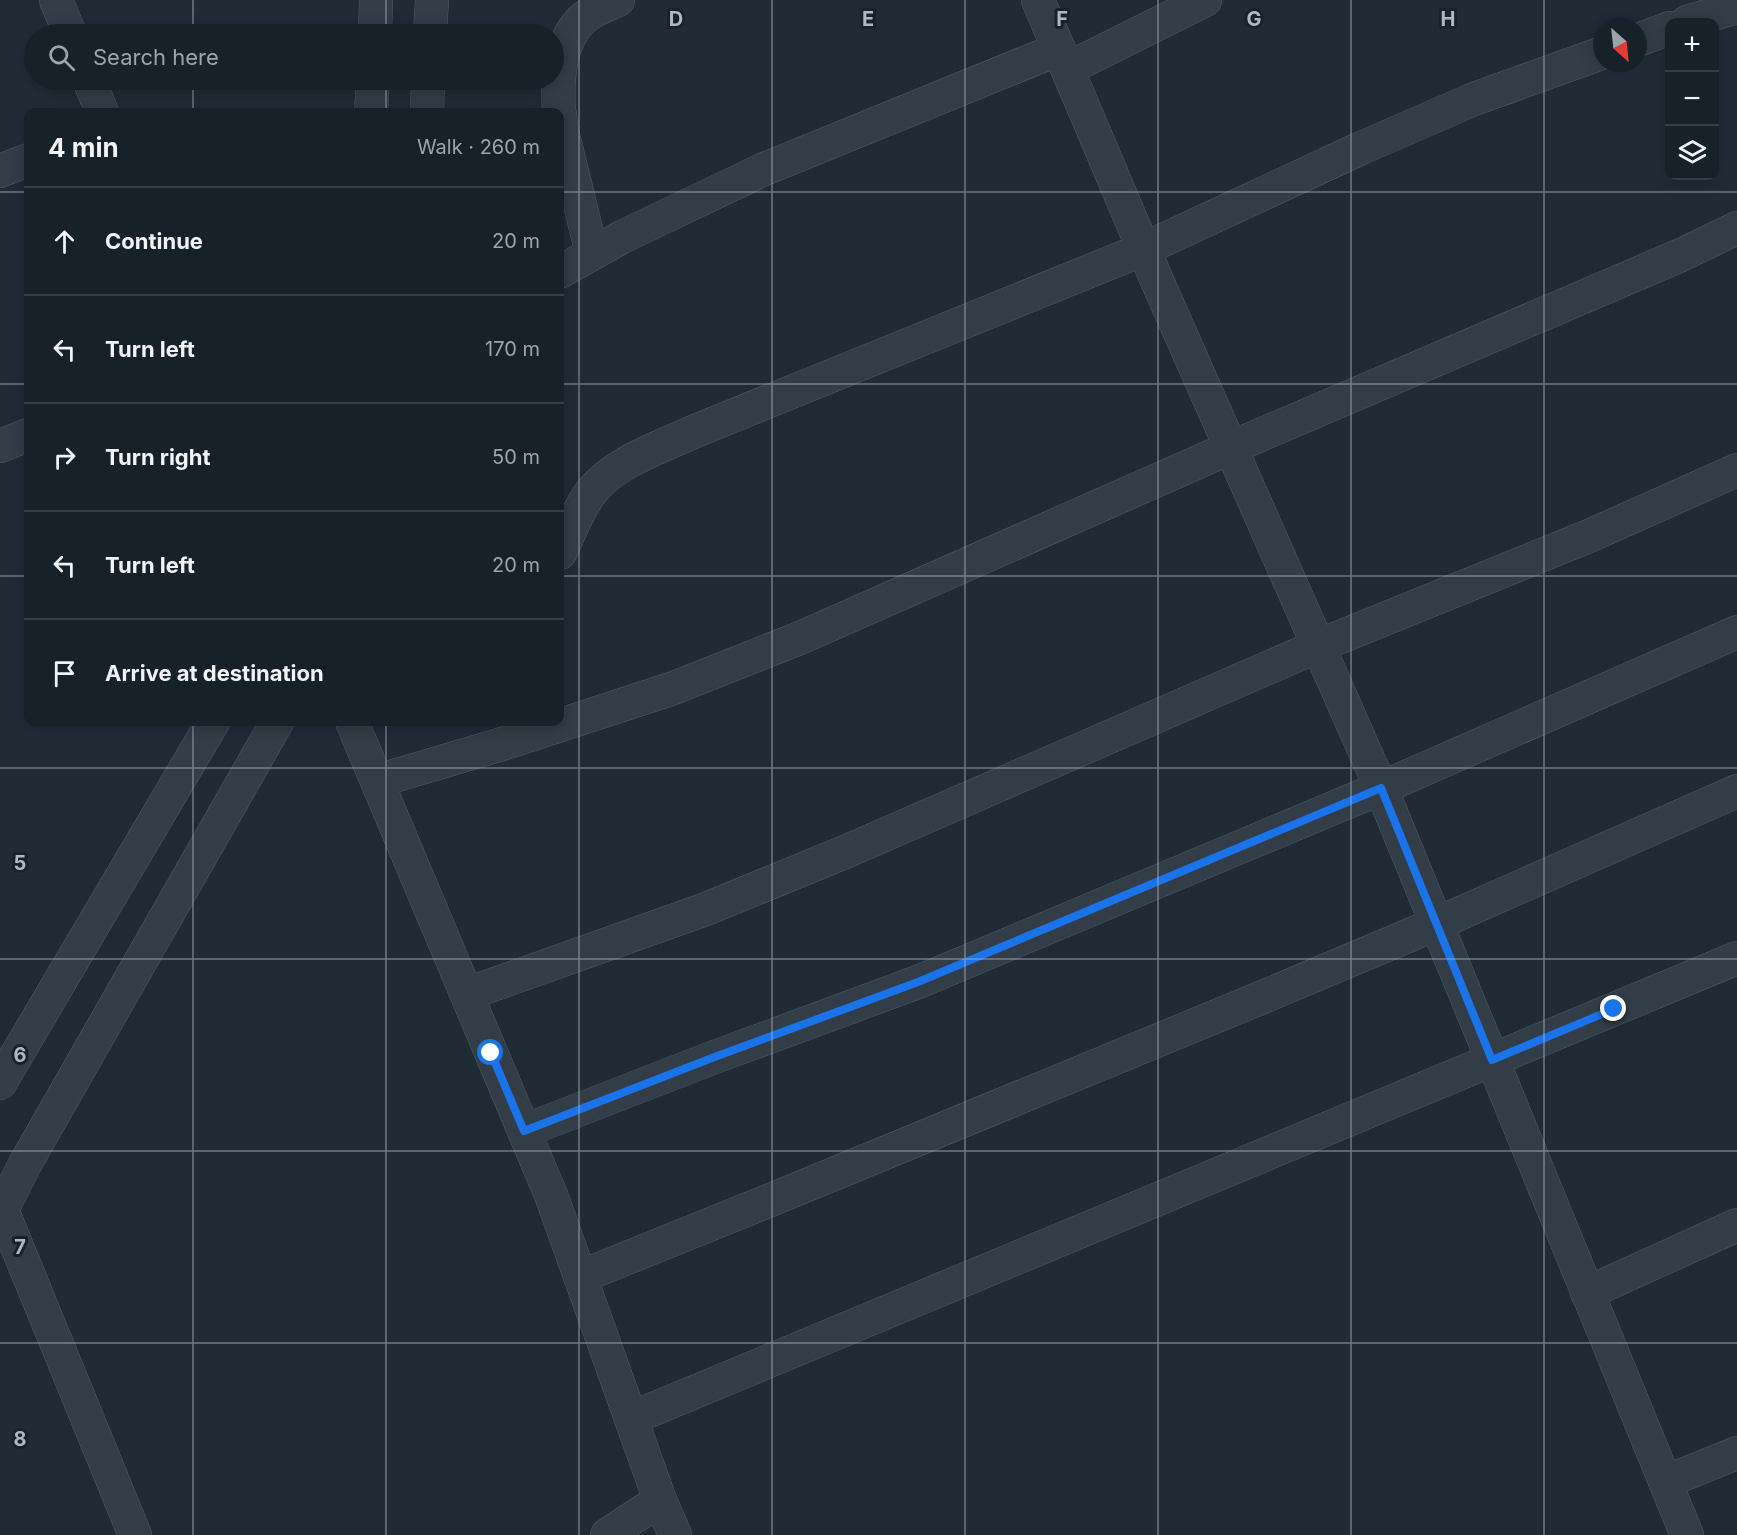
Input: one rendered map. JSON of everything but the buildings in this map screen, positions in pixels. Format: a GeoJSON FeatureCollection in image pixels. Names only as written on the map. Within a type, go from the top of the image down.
{"type":"FeatureCollection","features":[{"type":"Feature","properties":{"kind":"street"},"geometry":{"type":"LineString","coordinates":[[56,0],[66,24]]}},
{"type":"Feature","properties":{"kind":"street"},"geometry":{"type":"LineString","coordinates":[[375,24],[376,0]]}},
{"type":"Feature","properties":{"kind":"street"},"geometry":{"type":"LineString","coordinates":[[431,24],[432,0]]}},
{"type":"Feature","properties":{"kind":"street"},"geometry":{"type":"LineString","coordinates":[[564,54],[573,30],[584,18],[618,0]]}},
{"type":"Feature","properties":{"kind":"street"},"geometry":{"type":"LineString","coordinates":[[1038,0],[1230,448],[1381,788],[1687,1535]]}},
{"type":"Feature","properties":{"kind":"street"},"geometry":{"type":"LineString","coordinates":[[564,270],[622,237],[762,170],[1063,59],[1204,0]]}},
{"type":"Feature","properties":{"kind":"street"},"geometry":{"type":"LineString","coordinates":[[1700,18],[1737,7]]}},
{"type":"Feature","properties":{"kind":"street"},"geometry":{"type":"LineString","coordinates":[[1647,37],[1665,30]]}},
{"type":"Feature","properties":{"kind":"street"},"geometry":{"type":"LineString","coordinates":[[564,544],[578,513],[593,490],[609,475],[637,458],[693,432],[1144,249],[1359,149],[1474,99],[1593,56]]}},
{"type":"Feature","properties":{"kind":"street"},"geometry":{"type":"LineString","coordinates":[[93,90],[100,108]]}},
{"type":"Feature","properties":{"kind":"street"},"geometry":{"type":"LineString","coordinates":[[371,108],[372,90]]}},
{"type":"Feature","properties":{"kind":"street"},"geometry":{"type":"LineString","coordinates":[[427,108],[428,90]]}},
{"type":"Feature","properties":{"kind":"street"},"geometry":{"type":"LineString","coordinates":[[558,90],[559,108]]}},
{"type":"Feature","properties":{"kind":"street"},"geometry":{"type":"LineString","coordinates":[[564,139],[592,253]]}},
{"type":"Feature","properties":{"kind":"street"},"geometry":{"type":"LineString","coordinates":[[0,171],[24,162]]}},
{"type":"Feature","properties":{"kind":"street"},"geometry":{"type":"LineString","coordinates":[[564,724],[682,685],[800,638],[1230,448],[1681,255],[1737,228]]}},
{"type":"Feature","properties":{"kind":"street"},"geometry":{"type":"LineString","coordinates":[[0,446],[24,437]]}},
{"type":"Feature","properties":{"kind":"street"},"geometry":{"type":"LineString","coordinates":[[467,994],[706,909],[867,842],[1318,646],[1589,537],[1737,470]]}},
{"type":"Feature","properties":{"kind":"street"},"geometry":{"type":"LineString","coordinates":[[524,1131],[918,982],[1381,788],[1737,632]]}},
{"type":"Feature","properties":{"kind":"street"},"geometry":{"type":"LineString","coordinates":[[0,1083],[211,726]]}},
{"type":"Feature","properties":{"kind":"street"},"geometry":{"type":"LineString","coordinates":[[135,1535],[1,1212],[25,1164],[275,726]]}},
{"type":"Feature","properties":{"kind":"street"},"geometry":{"type":"LineString","coordinates":[[354,726],[550,1195],[660,1500],[675,1535]]}},
{"type":"Feature","properties":{"kind":"street"},"geometry":{"type":"LineString","coordinates":[[377,781],[558,726]]}},
{"type":"Feature","properties":{"kind":"street"},"geometry":{"type":"LineString","coordinates":[[580,1277],[1263,998],[1737,790]]}},
{"type":"Feature","properties":{"kind":"street"},"geometry":{"type":"LineString","coordinates":[[632,1418],[1737,958]]}},
{"type":"Feature","properties":{"kind":"street"},"geometry":{"type":"LineString","coordinates":[[1587,1293],[1737,1226]]}},
{"type":"Feature","properties":{"kind":"street"},"geometry":{"type":"LineString","coordinates":[[1665,1482],[1737,1453]]}},
{"type":"Feature","properties":{"kind":"street"},"geometry":{"type":"LineString","coordinates":[[607,1535],[660,1500]]}},
{"type":"Feature","properties":{"kind":"route"},"geometry":{"type":"LineString","coordinates":[[491,1053],[524,1131],[918,982],[1381,788],[1492,1060],[1614,1009]]}}]}
